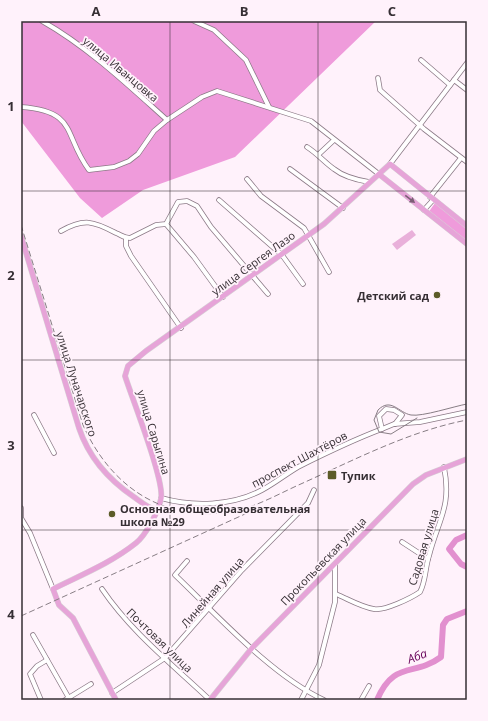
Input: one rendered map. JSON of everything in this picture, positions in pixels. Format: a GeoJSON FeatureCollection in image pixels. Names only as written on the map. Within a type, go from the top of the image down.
{"type":"FeatureCollection","features":[{"type":"Feature","properties":{"kind":"main road","name":"улица Сергея Лазо"},"geometry":{"type":"LineString","coordinates":[[132,362],[309,235],[343,208],[369,182],[380,175],[390,164]]}},
{"type":"Feature","properties":{"kind":"main road"},"geometry":{"type":"LineString","coordinates":[[390,164],[467,226]]}},
{"type":"Feature","properties":{"kind":"main road"},"geometry":{"type":"LineString","coordinates":[[380,175],[467,244]]}},
{"type":"Feature","properties":{"kind":"main road","name":"улица Луначарского"},"geometry":{"type":"LineString","coordinates":[[21,236],[77,421],[86,446],[107,476],[122,489],[156,510]]}},
{"type":"Feature","properties":{"kind":"main road","name":"улица Сарыгина"},"geometry":{"type":"LineString","coordinates":[[132,362],[126,370],[125,376],[153,462],[160,486],[161,498]]}},
{"type":"Feature","properties":{"kind":"main road","name":"Прокопьевская улица"},"geometry":{"type":"LineString","coordinates":[[210,700],[252,648],[413,484],[444,467],[467,459]]}},
{"type":"Feature","properties":{"kind":"main road"},"geometry":{"type":"LineString","coordinates":[[116,700],[72,618],[59,605],[53,589],[94,569],[137,543],[149,526],[161,498]]}},
{"type":"Feature","properties":{"kind":"street","name":"улица Иванцовка"},"geometry":{"type":"LineString","coordinates":[[42,21],[72,40],[129,85],[167,120]]}},
{"type":"Feature","properties":{"kind":"street"},"geometry":{"type":"LineString","coordinates":[[194,21],[214,30],[246,60],[269,107]]}},
{"type":"Feature","properties":{"kind":"street"},"geometry":{"type":"LineString","coordinates":[[421,60],[450,85]]}},
{"type":"Feature","properties":{"kind":"street"},"geometry":{"type":"LineString","coordinates":[[390,164],[467,63]]}},
{"type":"Feature","properties":{"kind":"street"},"geometry":{"type":"LineString","coordinates":[[378,78],[380,90],[464,160]]}},
{"type":"Feature","properties":{"kind":"street"},"geometry":{"type":"LineString","coordinates":[[454,80],[467,90]]}},
{"type":"Feature","properties":{"kind":"street"},"geometry":{"type":"LineString","coordinates":[[21,107],[48,112],[63,120],[89,170],[114,167],[129,161],[138,154],[154,131],[167,120],[202,97],[217,90],[312,121],[380,175]]}},
{"type":"Feature","properties":{"kind":"street"},"geometry":{"type":"LineString","coordinates":[[318,154],[334,140]]}},
{"type":"Feature","properties":{"kind":"street"},"geometry":{"type":"LineString","coordinates":[[307,147],[318,154],[334,169],[349,178],[369,182]]}},
{"type":"Feature","properties":{"kind":"street"},"geometry":{"type":"LineString","coordinates":[[424,210],[431,198],[464,160],[467,154]]}},
{"type":"Feature","properties":{"kind":"street"},"geometry":{"type":"LineString","coordinates":[[290,169],[343,208]]}},
{"type":"Feature","properties":{"kind":"street"},"geometry":{"type":"LineString","coordinates":[[248,179],[261,196],[298,222],[309,235],[329,272]]}},
{"type":"Feature","properties":{"kind":"street"},"geometry":{"type":"LineString","coordinates":[[219,200],[282,254],[303,284]]}},
{"type":"Feature","properties":{"kind":"street"},"geometry":{"type":"LineString","coordinates":[[166,224],[176,205],[181,201],[193,203],[211,227],[268,294]]}},
{"type":"Feature","properties":{"kind":"street"},"geometry":{"type":"LineString","coordinates":[[61,231],[80,221],[90,222],[126,238],[138,235],[156,225],[166,224]]}},
{"type":"Feature","properties":{"kind":"street"},"geometry":{"type":"LineString","coordinates":[[166,224],[194,257],[223,297]]}},
{"type":"Feature","properties":{"kind":"street"},"geometry":{"type":"LineString","coordinates":[[126,238],[128,251],[181,328]]}},
{"type":"Feature","properties":{"kind":"street"},"geometry":{"type":"LineString","coordinates":[[382,429],[379,416],[386,409],[394,410],[402,414],[394,424]]}},
{"type":"Feature","properties":{"kind":"street","name":"проспект Шахтёров"},"geometry":{"type":"LineString","coordinates":[[161,498],[184,504],[199,504],[226,501],[251,495],[297,468],[394,424],[420,422],[467,412]]}},
{"type":"Feature","properties":{"kind":"street"},"geometry":{"type":"LineString","coordinates":[[34,415],[54,453]]}},
{"type":"Feature","properties":{"kind":"street","name":"Садовая улица"},"geometry":{"type":"LineString","coordinates":[[336,594],[372,608],[380,609],[393,605],[420,592],[424,581],[428,559],[447,502],[448,488],[444,467]]}},
{"type":"Feature","properties":{"kind":"street","name":"Линейная улица"},"geometry":{"type":"LineString","coordinates":[[112,693],[165,658],[242,570],[308,503],[314,490]]}},
{"type":"Feature","properties":{"kind":"street"},"geometry":{"type":"LineString","coordinates":[[21,508],[21,518],[30,533],[53,589]]}},
{"type":"Feature","properties":{"kind":"street"},"geometry":{"type":"LineString","coordinates":[[402,542],[428,559]]}},
{"type":"Feature","properties":{"kind":"street"},"geometry":{"type":"LineString","coordinates":[[188,561],[175,575],[252,648],[306,691],[324,700]]}},
{"type":"Feature","properties":{"kind":"street"},"geometry":{"type":"LineString","coordinates":[[300,700],[319,665],[336,594],[335,564]]}},
{"type":"Feature","properties":{"kind":"street","name":"Почтовая улица"},"geometry":{"type":"LineString","coordinates":[[102,589],[116,610],[210,700]]}},
{"type":"Feature","properties":{"kind":"street"},"geometry":{"type":"LineString","coordinates":[[33,635],[68,699],[91,684]]}},
{"type":"Feature","properties":{"kind":"street"},"geometry":{"type":"LineString","coordinates":[[41,700],[30,674],[36,666],[47,660]]}},
{"type":"Feature","properties":{"kind":"street"},"geometry":{"type":"LineString","coordinates":[[361,700],[369,686]]}},
{"type":"Feature","properties":{"kind":"shaded area"},"geometry":{"type":"Polygon","coordinates":[[[21,21],[376,21],[235,157],[143,190],[102,218],[80,198],[21,121],[21,21]]]}},
{"type":"Feature","properties":{"kind":"shaded area"},"geometry":{"type":"Polygon","coordinates":[[[435,203],[467,228],[467,242],[428,213],[435,203]]]}},
{"type":"Feature","properties":{"kind":"shaded area"},"geometry":{"type":"Polygon","coordinates":[[[412,230],[416,235],[397,250],[392,244],[412,230]]]}},
{"type":"Feature","properties":{"kind":"waterway","name":"Аба"},"geometry":{"type":"LineString","coordinates":[[467,535],[456,540],[449,549],[461,564],[467,567]]}},
{"type":"Feature","properties":{"kind":"waterway","name":"Аба"},"geometry":{"type":"LineString","coordinates":[[377,700],[390,679],[405,671],[422,667],[441,657],[443,625],[447,619],[467,611]]}},
{"type":"Feature","properties":{"kind":"tram line"},"geometry":{"type":"LineString","coordinates":[[417,418],[391,434],[379,432],[374,420],[378,410],[387,405],[391,405],[407,414],[416,415],[467,404]]}},
{"type":"Feature","properties":{"kind":"railway"},"geometry":{"type":"LineString","coordinates":[[21,225],[83,425],[94,446],[123,482],[141,495],[160,505],[182,511],[205,514],[239,510],[267,500],[363,455],[404,438],[467,420]]}},
{"type":"Feature","properties":{"kind":"railway"},"geometry":{"type":"LineString","coordinates":[[21,616],[256,509]]}},
{"type":"Feature","properties":{"kind":"place","name":"Детский сад"},"geometry":{"type":"Point","coordinates":[437,295]}},
{"type":"Feature","properties":{"kind":"place","name":"Тупик"},"geometry":{"type":"Point","coordinates":[332,475]}},
{"type":"Feature","properties":{"kind":"place","name":"Основная общеобразовательная школа №29"},"geometry":{"type":"Point","coordinates":[112,514]}}]}
